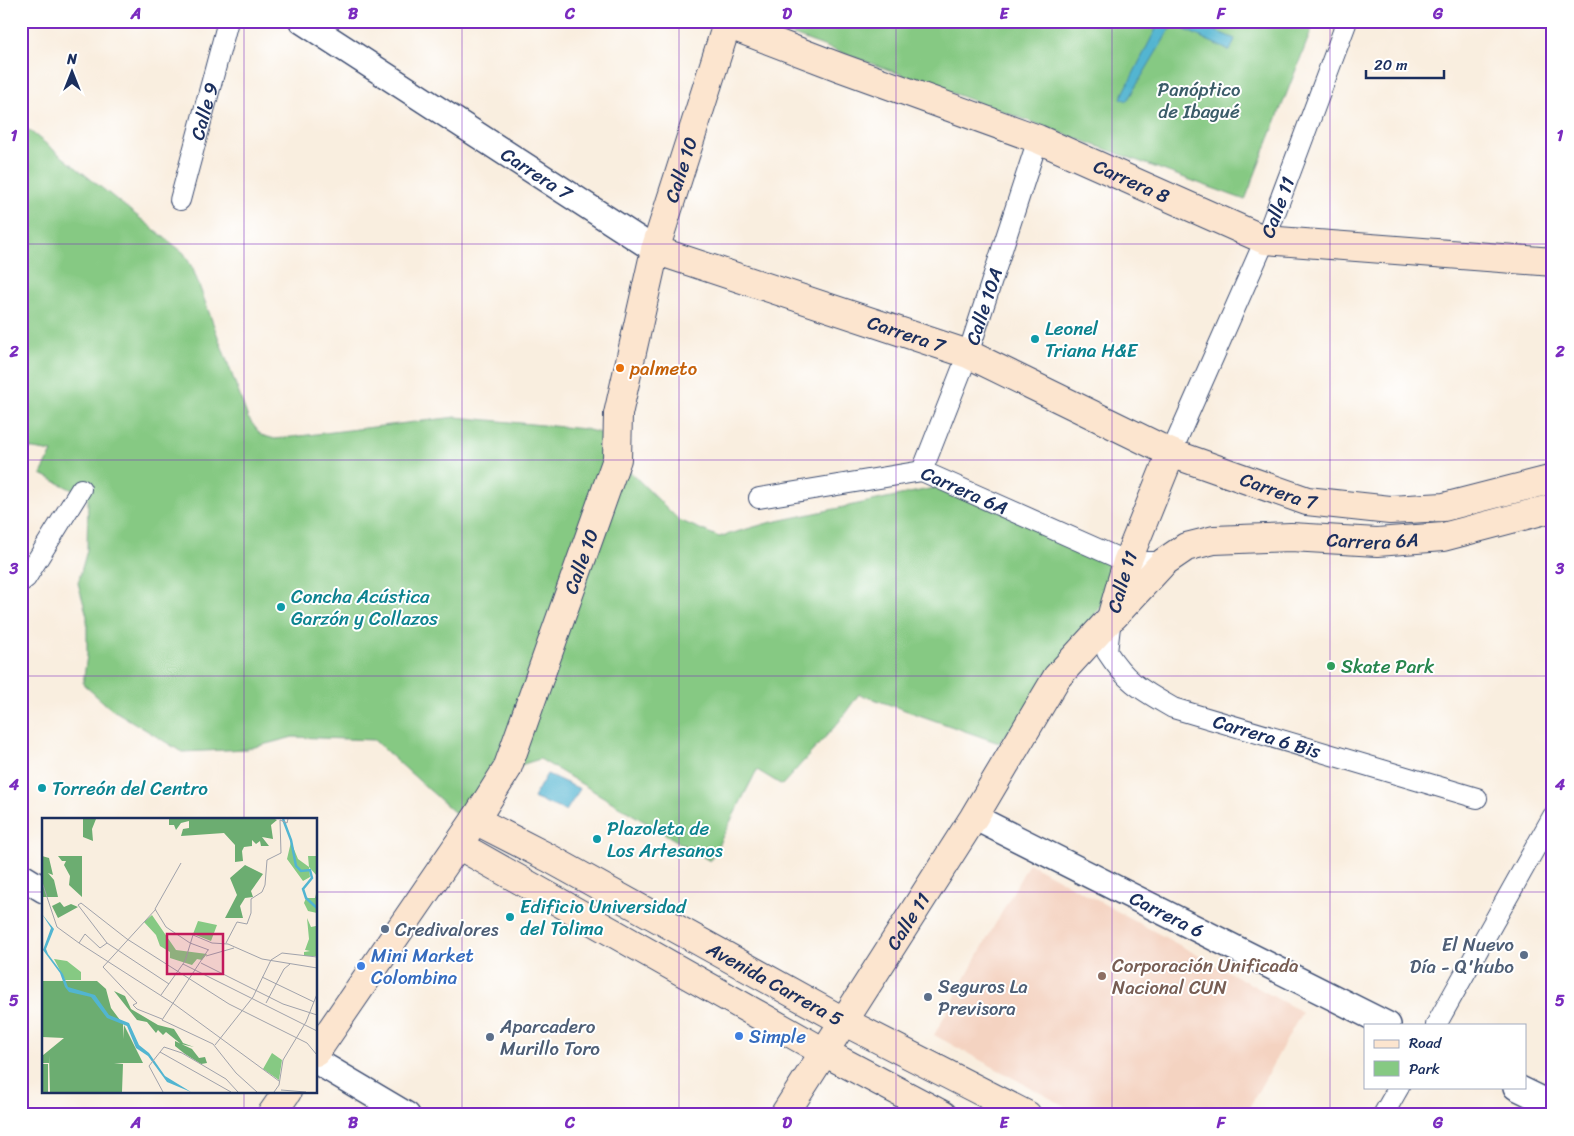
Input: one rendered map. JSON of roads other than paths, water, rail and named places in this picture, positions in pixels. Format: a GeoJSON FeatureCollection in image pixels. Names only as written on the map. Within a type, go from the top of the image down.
{"type":"FeatureCollection","features":[{"type":"Feature","properties":{"kind":"main road","name":"Calle 10"},"geometry":{"type":"LineString","coordinates":[[318,1049],[475,820],[507,769],[612,474],[619,448],[618,414],[655,250],[728,23]]}},
{"type":"Feature","properties":{"kind":"main road","name":"Carrera 8"},"geometry":{"type":"LineString","coordinates":[[728,23],[848,70],[1038,139],[1265,240],[1553,262]]}},
{"type":"Feature","properties":{"kind":"main road","name":"Carrera 7"},"geometry":{"type":"LineString","coordinates":[[655,250],[968,354],[1171,453],[1306,501],[1390,510],[1444,507],[1553,479]]}},
{"type":"Feature","properties":{"kind":"main road","name":"Calle 11"},"geometry":{"type":"LineString","coordinates":[[784,1115],[974,817],[1057,677],[1111,618],[1127,562],[1171,453]]}},
{"type":"Feature","properties":{"kind":"main road","name":"Carrera 6A"},"geometry":{"type":"LineString","coordinates":[[1111,618],[1164,562],[1186,547],[1214,540],[1290,537],[1378,542],[1443,537],[1553,508]]}},
{"type":"Feature","properties":{"kind":"main road","name":"Avenida Carrera 5"},"geometry":{"type":"LineString","coordinates":[[475,820],[549,858],[845,1022],[1026,1115]]}},
{"type":"Feature","properties":{"kind":"main road","name":"Avenida Carrera 5"},"geometry":{"type":"LineString","coordinates":[[458,845],[824,1052],[943,1115]]}},
{"type":"Feature","properties":{"kind":"main road"},"geometry":{"type":"LineString","coordinates":[[271,1115],[286,1094]]}},
{"type":"Feature","properties":{"kind":"street","name":"Calle 9"},"geometry":{"type":"LineString","coordinates":[[180,200],[228,21]]}},
{"type":"Feature","properties":{"kind":"street","name":"Carrera 7"},"geometry":{"type":"LineString","coordinates":[[302,21],[655,250]]}},
{"type":"Feature","properties":{"kind":"street","name":"Calle 11"},"geometry":{"type":"LineString","coordinates":[[1171,453],[1265,240],[1347,21]]}},
{"type":"Feature","properties":{"kind":"street","name":"Calle 10A"},"geometry":{"type":"LineString","coordinates":[[922,471],[968,354],[1038,139]]}},
{"type":"Feature","properties":{"kind":"street","name":"Carrera 6A"},"geometry":{"type":"LineString","coordinates":[[759,498],[922,471],[1127,562],[1164,562]]}},
{"type":"Feature","properties":{"kind":"street"},"geometry":{"type":"LineString","coordinates":[[21,582],[26,578],[81,489]]}},
{"type":"Feature","properties":{"kind":"street","name":"Carrera 6 Bis"},"geometry":{"type":"LineString","coordinates":[[1111,618],[1107,652],[1121,674],[1145,692],[1173,708],[1477,798]]}},
{"type":"Feature","properties":{"kind":"street"},"geometry":{"type":"LineString","coordinates":[[1437,1024],[1553,816]]}},
{"type":"Feature","properties":{"kind":"street","name":"Carrera 6"},"geometry":{"type":"LineString","coordinates":[[974,817],[1386,1024]]}},
{"type":"Feature","properties":{"kind":"street"},"geometry":{"type":"LineString","coordinates":[[21,876],[42,889]]}},
{"type":"Feature","properties":{"kind":"street"},"geometry":{"type":"LineString","coordinates":[[318,1061],[407,1115]]}},
{"type":"Feature","properties":{"kind":"street"},"geometry":{"type":"LineString","coordinates":[[1383,1115],[1399,1088]]}},
{"type":"Feature","properties":{"kind":"street"},"geometry":{"type":"LineString","coordinates":[[1518,1088],[1553,1105]]}},
{"type":"Feature","properties":{"kind":"water"},"geometry":{"type":"Polygon","coordinates":[[[1160,21],[1191,21],[1235,39],[1230,51],[1173,24],[1127,101],[1121,98],[1160,21]]]}},
{"type":"Feature","properties":{"kind":"water"},"geometry":{"type":"Polygon","coordinates":[[[547,774],[580,789],[566,811],[533,798],[547,774]]]}},
{"type":"Feature","properties":{"kind":"place","name":"Leonel Triana H&E"},"geometry":{"type":"Point","coordinates":[1035,339]}},
{"type":"Feature","properties":{"kind":"place","name":"palmeto"},"geometry":{"type":"Point","coordinates":[620,368]}},
{"type":"Feature","properties":{"kind":"place","name":"Concha Acústica Garzón y Collazos"},"geometry":{"type":"Point","coordinates":[281,607]}},
{"type":"Feature","properties":{"kind":"place","name":"Skate Park"},"geometry":{"type":"Point","coordinates":[1331,666]}},
{"type":"Feature","properties":{"kind":"place","name":"Torreón del Centro"},"geometry":{"type":"Point","coordinates":[42,788]}},
{"type":"Feature","properties":{"kind":"place","name":"Plazoleta de Los Artesanos"},"geometry":{"type":"Point","coordinates":[597,839]}},
{"type":"Feature","properties":{"kind":"place","name":"Edificio Universidad del Tolima"},"geometry":{"type":"Point","coordinates":[510,917]}},
{"type":"Feature","properties":{"kind":"place","name":"Credivalores"},"geometry":{"type":"Point","coordinates":[385,929]}},
{"type":"Feature","properties":{"kind":"place","name":"El Nuevo Día - Q'hubo"},"geometry":{"type":"Point","coordinates":[1524,955]}},
{"type":"Feature","properties":{"kind":"place","name":"Mini Market Colombina"},"geometry":{"type":"Point","coordinates":[361,966]}},
{"type":"Feature","properties":{"kind":"place","name":"Corporación Unificada Nacional CUN"},"geometry":{"type":"Point","coordinates":[1102,976]}},
{"type":"Feature","properties":{"kind":"place","name":"Seguros La Previsora"},"geometry":{"type":"Point","coordinates":[928,997]}},
{"type":"Feature","properties":{"kind":"place","name":"Simple"},"geometry":{"type":"Point","coordinates":[739,1036]}},
{"type":"Feature","properties":{"kind":"place","name":"Aparcadero Murillo Toro"},"geometry":{"type":"Point","coordinates":[490,1037]}},
{"type":"Feature","properties":{"kind":"park label","name":"Panóptico de Ibagué"},"geometry":{"type":"Point","coordinates":[1199,100]}}]}
